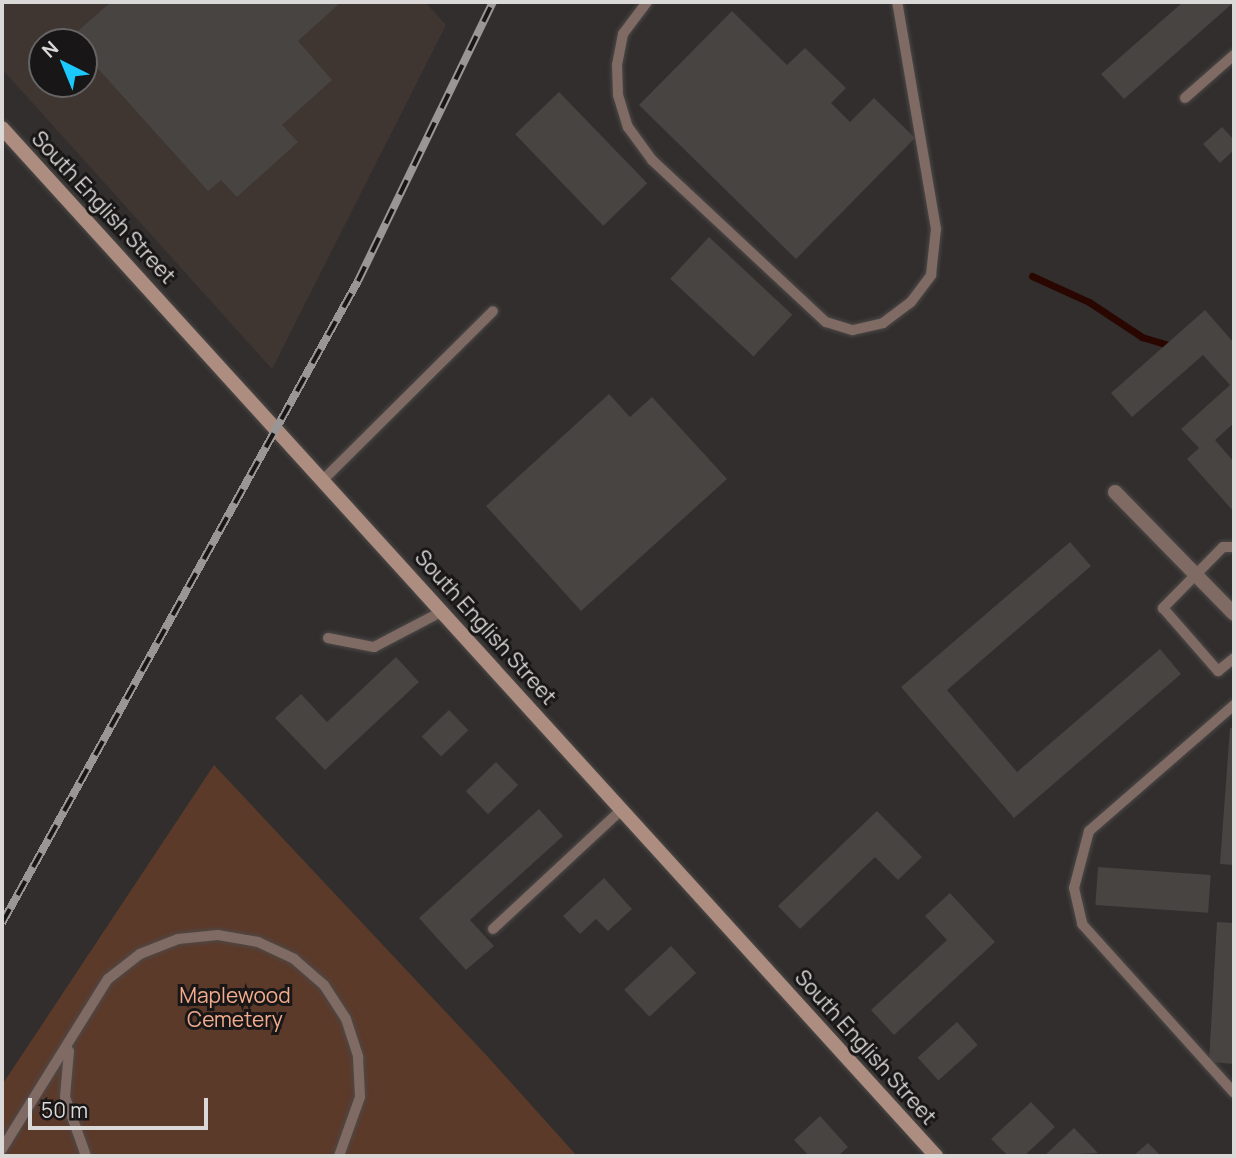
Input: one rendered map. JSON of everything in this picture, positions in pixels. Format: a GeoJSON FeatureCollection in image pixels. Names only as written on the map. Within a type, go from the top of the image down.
{"type":"FeatureCollection","features":[{"type":"Feature","properties":{"kind":"street","name":"South English Street"},"geometry":{"type":"LineString","coordinates":[[2,128],[936,1156]]}},
{"type":"Feature","properties":{"kind":"street"},"geometry":{"type":"LineString","coordinates":[[1115,492],[1234,614]]}},
{"type":"Feature","properties":{"kind":"lane"},"geometry":{"type":"LineString","coordinates":[[647,2],[622,34],[617,65],[618,95],[628,127],[652,160],[826,322],[853,330],[883,323],[911,302],[931,275],[936,229],[897,2]]}},
{"type":"Feature","properties":{"kind":"lane"},"geometry":{"type":"LineString","coordinates":[[1185,98],[1234,55]]}},
{"type":"Feature","properties":{"kind":"lane"},"geometry":{"type":"LineString","coordinates":[[324,480],[493,311]]}},
{"type":"Feature","properties":{"kind":"lane"},"geometry":{"type":"LineString","coordinates":[[1234,547],[1223,547],[1163,608],[1218,671],[1234,658]]}},
{"type":"Feature","properties":{"kind":"lane"},"geometry":{"type":"LineString","coordinates":[[328,638],[374,647],[443,611]]}},
{"type":"Feature","properties":{"kind":"lane"},"geometry":{"type":"LineString","coordinates":[[1234,705],[1090,831],[1074,888],[1082,924],[1234,1093]]}},
{"type":"Feature","properties":{"kind":"lane"},"geometry":{"type":"LineString","coordinates":[[493,929],[622,808]]}},
{"type":"Feature","properties":{"kind":"lane"},"geometry":{"type":"LineString","coordinates":[[2,1149],[69,1048],[84,1011],[108,979],[140,954],[178,939],[218,935],[258,942],[304,968],[324,985],[346,1019],[358,1057],[360,1097],[339,1156]]}},
{"type":"Feature","properties":{"kind":"lane"},"geometry":{"type":"LineString","coordinates":[[69,1048],[65,1097],[86,1156]]}},
{"type":"Feature","properties":{"kind":"shaded area"},"geometry":{"type":"Polygon","coordinates":[[[2,2],[425,2],[446,25],[272,369],[28,98],[98,98],[98,28],[28,28],[28,98],[2,69],[2,2]]]}},
{"type":"Feature","properties":{"kind":"green space","name":"Maplewood Cemetery"},"geometry":{"type":"Polygon","coordinates":[[[214,765],[488,1057],[577,1156],[2,1156],[2,1085],[214,765]]]}},
{"type":"Feature","properties":{"kind":"building"},"geometry":{"type":"Polygon","coordinates":[[[111,2],[341,2],[298,41],[332,80],[282,125],[298,142],[237,197],[221,180],[208,191],[98,69],[98,28],[81,28],[111,2]]]}},
{"type":"Feature","properties":{"kind":"building"},"geometry":{"type":"Polygon","coordinates":[[[1183,2],[1234,2],[1124,99],[1101,74],[1183,2]]]}},
{"type":"Feature","properties":{"kind":"building"},"geometry":{"type":"Polygon","coordinates":[[[732,11],[787,65],[805,48],[846,88],[831,103],[850,122],[874,98],[915,138],[796,259],[639,105],[732,11]]]}},
{"type":"Feature","properties":{"kind":"building"},"geometry":{"type":"Polygon","coordinates":[[[559,92],[647,183],[603,226],[515,134],[559,92]]]}},
{"type":"Feature","properties":{"kind":"building"},"geometry":{"type":"Polygon","coordinates":[[[1222,127],[1234,140],[1234,150],[1220,163],[1203,144],[1222,127]]]}},
{"type":"Feature","properties":{"kind":"building"},"geometry":{"type":"Polygon","coordinates":[[[709,237],[792,315],[754,356],[670,279],[709,237]]]}},
{"type":"Feature","properties":{"kind":"building"},"geometry":{"type":"Polygon","coordinates":[[[1205,310],[1234,343],[1234,423],[1215,440],[1234,462],[1234,512],[1187,459],[1199,448],[1181,429],[1230,385],[1203,355],[1132,417],[1111,393],[1205,310]]]}},
{"type":"Feature","properties":{"kind":"building"},"geometry":{"type":"Polygon","coordinates":[[[609,394],[630,417],[652,397],[727,479],[581,611],[486,506],[609,394]]]}},
{"type":"Feature","properties":{"kind":"building"},"geometry":{"type":"Polygon","coordinates":[[[1070,542],[1091,566],[947,690],[1017,772],[1160,649],[1181,674],[1014,818],[901,687],[1070,542]]]}},
{"type":"Feature","properties":{"kind":"building"},"geometry":{"type":"Polygon","coordinates":[[[396,657],[419,682],[325,770],[275,718],[301,694],[327,722],[396,657]]]}},
{"type":"Feature","properties":{"kind":"building"},"geometry":{"type":"Polygon","coordinates":[[[449,710],[468,730],[441,757],[422,736],[449,710]]]}},
{"type":"Feature","properties":{"kind":"building"},"geometry":{"type":"Polygon","coordinates":[[[1230,728],[1234,728],[1234,865],[1220,864],[1230,728]]]}},
{"type":"Feature","properties":{"kind":"building"},"geometry":{"type":"Polygon","coordinates":[[[496,762],[518,785],[488,814],[466,791],[496,762]]]}},
{"type":"Feature","properties":{"kind":"building"},"geometry":{"type":"Polygon","coordinates":[[[539,809],[563,836],[470,920],[494,946],[466,970],[419,918],[539,809]]]}},
{"type":"Feature","properties":{"kind":"building"},"geometry":{"type":"Polygon","coordinates":[[[877,811],[922,857],[898,880],[875,857],[800,929],[778,906],[877,811]]]}},
{"type":"Feature","properties":{"kind":"building"},"geometry":{"type":"Polygon","coordinates":[[[1098,867],[1211,875],[1208,913],[1095,905],[1098,867]]]}},
{"type":"Feature","properties":{"kind":"building"},"geometry":{"type":"Polygon","coordinates":[[[604,878],[632,909],[608,931],[596,919],[580,934],[563,916],[604,878]]]}},
{"type":"Feature","properties":{"kind":"building"},"geometry":{"type":"Polygon","coordinates":[[[950,893],[995,942],[894,1035],[871,1010],[947,940],[925,916],[950,893]]]}},
{"type":"Feature","properties":{"kind":"building"},"geometry":{"type":"Polygon","coordinates":[[[1217,922],[1234,923],[1234,1064],[1209,1062],[1217,922]]]}},
{"type":"Feature","properties":{"kind":"building"},"geometry":{"type":"Polygon","coordinates":[[[671,946],[696,973],[649,1017],[624,990],[671,946]]]}},
{"type":"Feature","properties":{"kind":"building"},"geometry":{"type":"Polygon","coordinates":[[[957,1022],[978,1045],[938,1081],[918,1057],[957,1022]]]}},
{"type":"Feature","properties":{"kind":"building"},"geometry":{"type":"Polygon","coordinates":[[[1031,1102],[1055,1127],[1024,1156],[1008,1156],[991,1139],[1031,1102]]]}},
{"type":"Feature","properties":{"kind":"building"},"geometry":{"type":"Polygon","coordinates":[[[820,1116],[848,1147],[838,1156],[809,1156],[794,1140],[820,1116]]]}},
{"type":"Feature","properties":{"kind":"building"},"geometry":{"type":"Polygon","coordinates":[[[1074,1128],[1098,1153],[1044,1156],[1074,1128]]]}},
{"type":"Feature","properties":{"kind":"building"},"geometry":{"type":"Polygon","coordinates":[[[1148,1143],[1161,1156],[1133,1156],[1148,1143]]]}},
{"type":"Feature","properties":{"kind":"waterway"},"geometry":{"type":"LineString","coordinates":[[1032,276],[1089,302],[1142,337],[1175,347]]}},
{"type":"Feature","properties":{"kind":"railway"},"geometry":{"type":"LineString","coordinates":[[2,923],[358,281],[493,2]]}}]}
